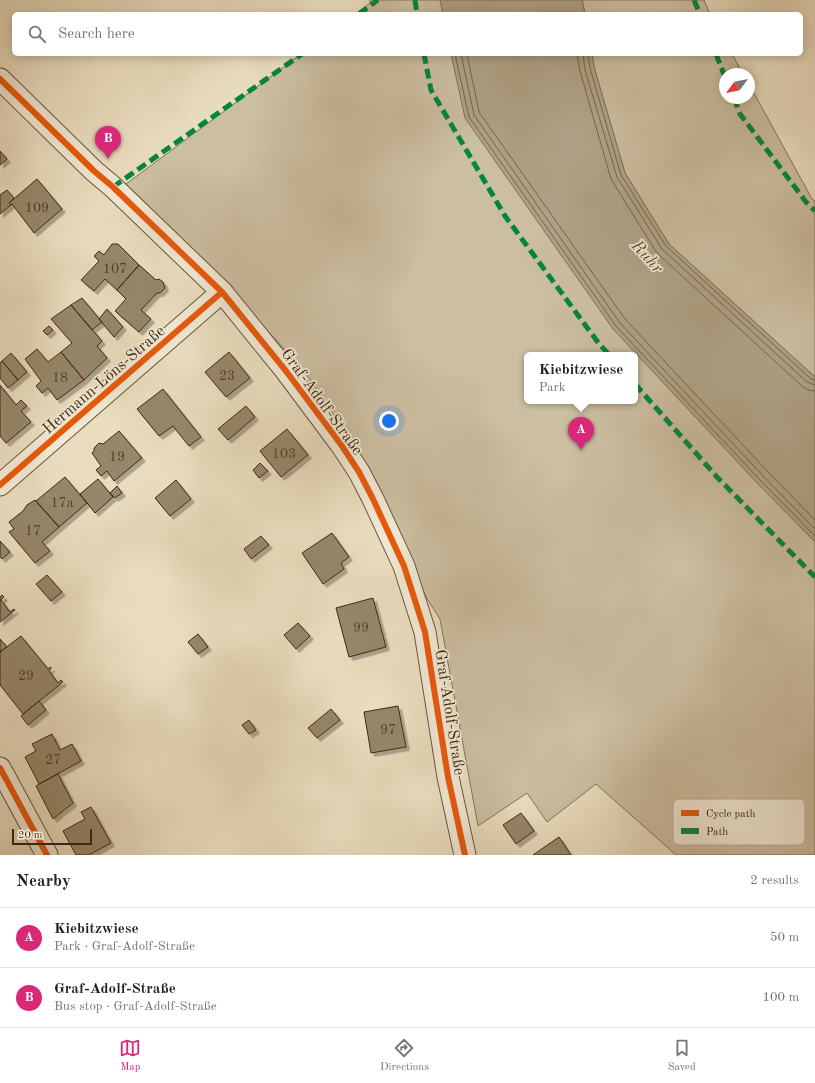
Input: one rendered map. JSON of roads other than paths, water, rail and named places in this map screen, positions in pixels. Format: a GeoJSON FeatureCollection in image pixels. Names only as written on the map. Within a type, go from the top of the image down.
{"type":"FeatureCollection","features":[{"type":"Feature","properties":{"kind":"street","name":"Graf-Adolf-Straße"},"geometry":{"type":"LineString","coordinates":[[0,79],[94,171],[113,187],[222,292],[286,372],[355,466],[374,499],[404,566],[425,632],[448,777],[465,855]]}},
{"type":"Feature","properties":{"kind":"street","name":"Hermann-Löns-Straße"},"geometry":{"type":"LineString","coordinates":[[0,485],[222,292]]}},
{"type":"Feature","properties":{"kind":"street"},"geometry":{"type":"LineString","coordinates":[[0,768],[47,855]]}},
{"type":"Feature","properties":{"kind":"water"},"geometry":{"type":"Polygon","coordinates":[[[440,0],[582,0],[585,12],[443,12],[440,0]]]}},
{"type":"Feature","properties":{"kind":"water","name":"Ruhr"},"geometry":{"type":"Polygon","coordinates":[[[451,56],[592,56],[594,67],[625,173],[669,244],[815,377],[815,542],[758,484],[638,356],[638,352],[635,352],[613,329],[465,118],[451,56]]]}},
{"type":"Feature","properties":{"kind":"place","name":"Graf-Adolf-Straße"},"geometry":{"type":"Point","coordinates":[108,159]}},
{"type":"Feature","properties":{"kind":"place","name":"Kiebitzwiese"},"geometry":{"type":"Point","coordinates":[581,450]}}]}
